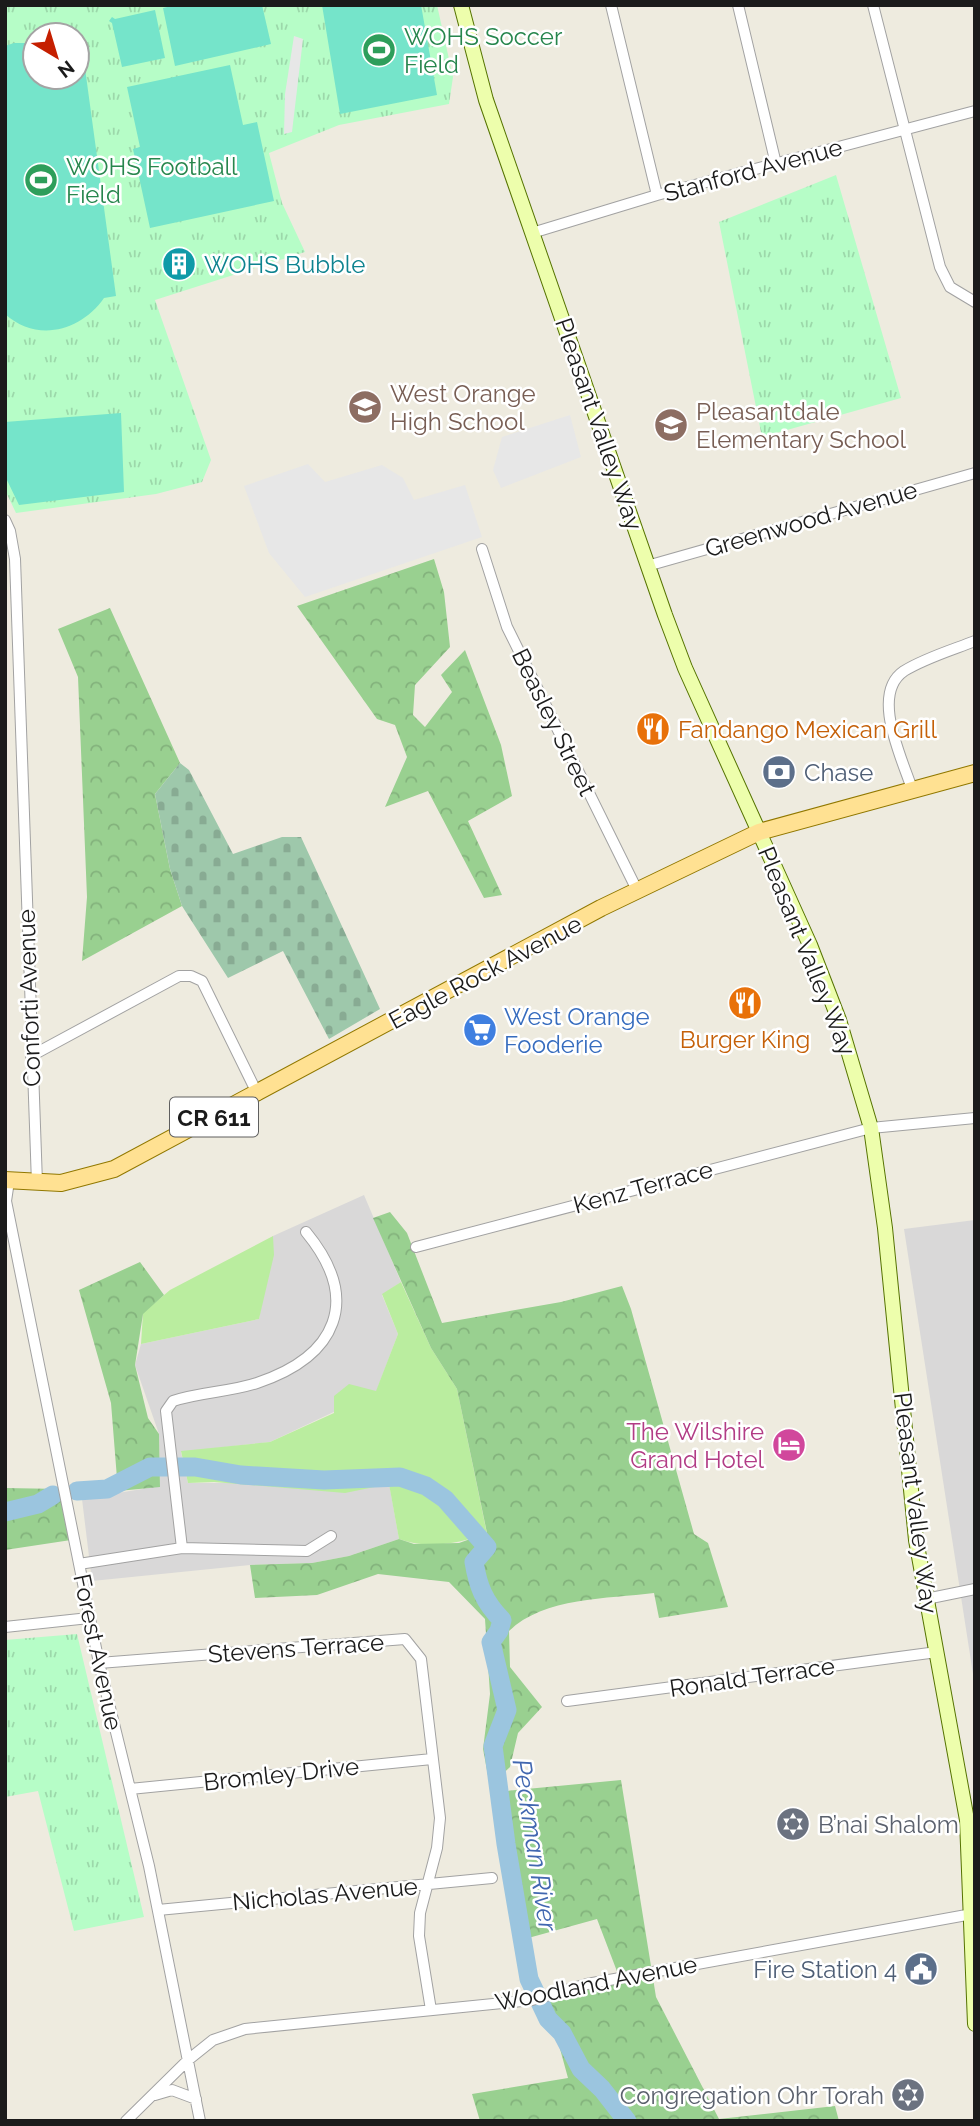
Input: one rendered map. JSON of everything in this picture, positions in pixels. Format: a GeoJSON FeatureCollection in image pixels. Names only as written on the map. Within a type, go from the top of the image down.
{"type":"FeatureCollection","features":[{"type":"Feature","properties":{"kind":"main road","name":"Pleasant Valley Way"},"geometry":{"type":"LineString","coordinates":[[461,5],[486,100],[647,566],[685,668],[810,945],[839,1020],[871,1128],[886,1228],[916,1541],[963,1790],[972,1914],[975,2024]]}},
{"type":"Feature","properties":{"kind":"main road","name":"Eagle Rock Avenue"},"geometry":{"type":"LineString","coordinates":[[7,1181],[37,1183],[80,1180],[114,1169],[258,1095],[637,890],[759,832],[975,773]]}},
{"type":"Feature","properties":{"kind":"street"},"geometry":{"type":"LineString","coordinates":[[611,5],[657,195]]}},
{"type":"Feature","properties":{"kind":"street"},"geometry":{"type":"LineString","coordinates":[[738,5],[776,163]]}},
{"type":"Feature","properties":{"kind":"street"},"geometry":{"type":"LineString","coordinates":[[873,5],[944,279],[957,294],[975,302]]}},
{"type":"Feature","properties":{"kind":"street","name":"Stanford Avenue"},"geometry":{"type":"LineString","coordinates":[[532,233],[657,195],[975,111]]}},
{"type":"Feature","properties":{"kind":"street","name":"Greenwood Avenue"},"geometry":{"type":"LineString","coordinates":[[647,566],[975,473]]}},
{"type":"Feature","properties":{"kind":"street","name":"Conforti Avenue"},"geometry":{"type":"LineString","coordinates":[[5,520],[10,531],[15,559],[11,622],[37,1183]]}},
{"type":"Feature","properties":{"kind":"street","name":"Beasley Street"},"geometry":{"type":"LineString","coordinates":[[482,549],[507,627],[637,890]]}},
{"type":"Feature","properties":{"kind":"street"},"geometry":{"type":"LineString","coordinates":[[912,789],[888,711],[891,687],[901,673],[975,641]]}},
{"type":"Feature","properties":{"kind":"street"},"geometry":{"type":"LineString","coordinates":[[31,1056],[179,976],[191,976],[202,981],[258,1095]]}},
{"type":"Feature","properties":{"kind":"street","name":"Kenz Terrace"},"geometry":{"type":"LineString","coordinates":[[416,1247],[871,1128],[975,1118]]}},
{"type":"Feature","properties":{"kind":"street","name":"Forest Avenue"},"geometry":{"type":"LineString","coordinates":[[7,1181],[6,1200],[89,1618],[158,1910],[201,2121]]}},
{"type":"Feature","properties":{"kind":"street"},"geometry":{"type":"LineString","coordinates":[[182,1548],[165,1417],[173,1401],[230,1390],[276,1375],[316,1352],[329,1336],[338,1300],[334,1278],[324,1254],[306,1233]]}},
{"type":"Feature","properties":{"kind":"street"},"geometry":{"type":"LineString","coordinates":[[79,1564],[182,1548],[307,1551],[331,1536]]}},
{"type":"Feature","properties":{"kind":"street"},"geometry":{"type":"LineString","coordinates":[[926,1599],[975,1589]]}},
{"type":"Feature","properties":{"kind":"street"},"geometry":{"type":"LineString","coordinates":[[5,1627],[89,1618]]}},
{"type":"Feature","properties":{"kind":"street","name":"Stevens Terrace"},"geometry":{"type":"LineString","coordinates":[[99,1663],[405,1639],[421,1659],[440,1818],[437,1848],[427,1885],[419,1936],[431,2010]]}},
{"type":"Feature","properties":{"kind":"street","name":"Ronald Terrace"},"geometry":{"type":"LineString","coordinates":[[567,1701],[937,1652]]}},
{"type":"Feature","properties":{"kind":"street","name":"Bromley Drive"},"geometry":{"type":"LineString","coordinates":[[130,1789],[432,1759]]}},
{"type":"Feature","properties":{"kind":"street","name":"Nicholas Avenue"},"geometry":{"type":"LineString","coordinates":[[158,1910],[492,1878]]}},
{"type":"Feature","properties":{"kind":"street","name":"Woodland Avenue"},"geometry":{"type":"LineString","coordinates":[[126,2121],[188,2060],[214,2040],[245,2029],[537,1998],[587,1984],[972,1914]]}},
{"type":"Feature","properties":{"kind":"street"},"geometry":{"type":"LineString","coordinates":[[153,2095],[172,2090],[196,2099]]}},
{"type":"Feature","properties":{"kind":"shaded area"},"geometry":{"type":"Polygon","coordinates":[[[176,5],[262,5],[271,44],[175,66],[163,8],[176,5]]]}},
{"type":"Feature","properties":{"kind":"shaded area","name":"WOHS Soccer Field"},"geometry":{"type":"Polygon","coordinates":[[[322,5],[421,5],[437,95],[340,114],[322,5]]]}},
{"type":"Feature","properties":{"kind":"shaded area"},"geometry":{"type":"Polygon","coordinates":[[[155,10],[165,58],[122,67],[112,23],[109,21],[112,17],[115,19],[155,10]]]}},
{"type":"Feature","properties":{"kind":"shaded area"},"geometry":{"type":"Polygon","coordinates":[[[294,36],[303,39],[292,132],[284,134],[285,94],[294,36]]]}},
{"type":"Feature","properties":{"kind":"shaded area"},"geometry":{"type":"Polygon","coordinates":[[[21,43],[21,91],[88,91],[116,296],[104,298],[83,318],[58,329],[31,328],[17,323],[5,314],[5,46],[21,43]]]}},
{"type":"Feature","properties":{"kind":"shaded area"},"geometry":{"type":"Polygon","coordinates":[[[230,65],[243,125],[257,122],[274,201],[150,228],[133,149],[140,147],[127,87],[230,65]]]}},
{"type":"Feature","properties":{"kind":"shaded area"},"geometry":{"type":"Polygon","coordinates":[[[121,413],[124,492],[19,505],[5,476],[5,422],[121,413]]]}},
{"type":"Feature","properties":{"kind":"shaded area"},"geometry":{"type":"Polygon","coordinates":[[[570,415],[581,457],[501,488],[493,470],[502,437],[570,415]]]}},
{"type":"Feature","properties":{"kind":"shaded area"},"geometry":{"type":"Polygon","coordinates":[[[308,464],[325,482],[382,465],[403,478],[414,500],[465,485],[482,537],[305,597],[269,553],[244,486],[308,464]]]}},
{"type":"Feature","properties":{"kind":"shaded area"},"geometry":{"type":"Polygon","coordinates":[[[364,1195],[401,1282],[382,1295],[398,1334],[376,1392],[270,1442],[181,1452],[188,1483],[389,1483],[399,1539],[349,1556],[312,1563],[250,1565],[92,1581],[82,1499],[160,1486],[159,1434],[135,1365],[141,1344],[259,1319],[273,1236],[364,1195]]]}},
{"type":"Feature","properties":{"kind":"shaded area"},"geometry":{"type":"Polygon","coordinates":[[[975,1220],[975,1687],[904,1229],[975,1220]]]}},
{"type":"Feature","properties":{"kind":"green space"},"geometry":{"type":"Polygon","coordinates":[[[5,5],[437,5],[453,77],[449,104],[339,125],[269,153],[282,203],[305,252],[155,300],[211,460],[202,482],[156,494],[16,513],[5,490],[5,5]]]}},
{"type":"Feature","properties":{"kind":"green space"},"geometry":{"type":"Polygon","coordinates":[[[836,175],[901,398],[762,437],[719,222],[836,175]]]}},
{"type":"Feature","properties":{"kind":"green space"},"geometry":{"type":"Polygon","coordinates":[[[434,559],[444,592],[450,647],[415,685],[413,715],[425,727],[452,692],[441,675],[465,650],[501,745],[512,796],[468,821],[502,895],[484,898],[428,791],[385,807],[407,757],[395,725],[377,719],[297,606],[434,559]]]}},
{"type":"Feature","properties":{"kind":"green space"},"geometry":{"type":"Polygon","coordinates":[[[110,608],[180,763],[155,794],[170,869],[182,906],[82,961],[87,897],[78,677],[58,629],[110,608]]]}},
{"type":"Feature","properties":{"kind":"green space"},"geometry":{"type":"Polygon","coordinates":[[[180,763],[189,770],[233,854],[282,837],[301,837],[380,1009],[329,1039],[283,951],[228,978],[182,906],[170,869],[155,794],[180,763]]]}},
{"type":"Feature","properties":{"kind":"green space"},"geometry":{"type":"Polygon","coordinates":[[[390,1212],[407,1233],[442,1323],[561,1302],[622,1286],[631,1309],[694,1534],[708,1543],[728,1607],[659,1618],[654,1593],[577,1602],[540,1612],[523,1620],[509,1631],[510,1667],[542,1707],[518,1733],[510,1767],[490,1786],[483,1749],[490,1694],[485,1619],[449,1582],[378,1574],[317,1595],[255,1598],[250,1565],[312,1563],[349,1556],[399,1539],[414,1544],[459,1543],[487,1533],[457,1389],[431,1348],[373,1218],[390,1212]]]}},
{"type":"Feature","properties":{"kind":"green space"},"geometry":{"type":"Polygon","coordinates":[[[273,1236],[274,1255],[259,1319],[141,1344],[143,1313],[170,1290],[273,1236]]]}},
{"type":"Feature","properties":{"kind":"green space"},"geometry":{"type":"Polygon","coordinates":[[[140,1262],[164,1295],[143,1314],[135,1365],[148,1418],[159,1434],[160,1487],[118,1491],[111,1403],[79,1290],[140,1262]]]}},
{"type":"Feature","properties":{"kind":"green space"},"geometry":{"type":"Polygon","coordinates":[[[401,1282],[431,1348],[457,1389],[487,1534],[432,1545],[399,1539],[389,1484],[345,1493],[214,1482],[188,1483],[181,1451],[270,1442],[334,1413],[334,1396],[349,1384],[376,1391],[398,1334],[382,1294],[401,1282]]]}},
{"type":"Feature","properties":{"kind":"green space"},"geometry":{"type":"Polygon","coordinates":[[[5,1488],[62,1489],[71,1540],[5,1550],[5,1488]]]}},
{"type":"Feature","properties":{"kind":"green space"},"geometry":{"type":"Polygon","coordinates":[[[77,1634],[144,1917],[74,1931],[38,1791],[5,1797],[5,1640],[77,1634]]]}},
{"type":"Feature","properties":{"kind":"green space"},"geometry":{"type":"Polygon","coordinates":[[[621,1780],[656,1997],[719,2119],[835,2106],[839,2121],[480,2121],[472,2094],[568,2078],[545,1994],[618,1974],[597,1919],[521,1940],[496,1792],[621,1780]]]}},
{"type":"Feature","properties":{"kind":"waterway","name":"Peckman River"},"geometry":{"type":"LineString","coordinates":[[77,1491],[107,1489],[150,1467],[195,1467],[241,1475],[324,1480],[400,1477],[426,1486],[445,1499],[487,1547],[474,1562],[483,1593],[502,1620],[499,1631],[491,1642],[507,1710],[493,1746],[506,1844],[529,1979],[548,2019],[562,2033],[581,2069],[602,2089],[627,2121]]}},
{"type":"Feature","properties":{"kind":"waterway","name":"Peckman River"},"geometry":{"type":"LineString","coordinates":[[5,1512],[38,1504],[53,1495]]}},
{"type":"Feature","properties":{"kind":"place","name":"WOHS Soccer Field"},"geometry":{"type":"Point","coordinates":[379,50]}},
{"type":"Feature","properties":{"kind":"place","name":"WOHS Football Field"},"geometry":{"type":"Point","coordinates":[41,180]}},
{"type":"Feature","properties":{"kind":"place","name":"WOHS Bubble"},"geometry":{"type":"Point","coordinates":[179,264]}},
{"type":"Feature","properties":{"kind":"place","name":"West Orange High School"},"geometry":{"type":"Point","coordinates":[365,407]}},
{"type":"Feature","properties":{"kind":"place","name":"Pleasantdale Elementary School"},"geometry":{"type":"Point","coordinates":[671,425]}},
{"type":"Feature","properties":{"kind":"place","name":"Fandango Mexican Grill"},"geometry":{"type":"Point","coordinates":[653,729]}},
{"type":"Feature","properties":{"kind":"place","name":"Chase"},"geometry":{"type":"Point","coordinates":[779,772]}},
{"type":"Feature","properties":{"kind":"place","name":"Burger King"},"geometry":{"type":"Point","coordinates":[745,1003]}},
{"type":"Feature","properties":{"kind":"place","name":"West Orange Fooderie"},"geometry":{"type":"Point","coordinates":[480,1030]}},
{"type":"Feature","properties":{"kind":"place","name":"The Wilshire Grand Hotel"},"geometry":{"type":"Point","coordinates":[789,1445]}},
{"type":"Feature","properties":{"kind":"place","name":"B’nai Shalom"},"geometry":{"type":"Point","coordinates":[793,1824]}},
{"type":"Feature","properties":{"kind":"place","name":"Fire Station 4"},"geometry":{"type":"Point","coordinates":[921,1969]}},
{"type":"Feature","properties":{"kind":"place","name":"Congregation Ohr Torah"},"geometry":{"type":"Point","coordinates":[908,2095]}}]}
